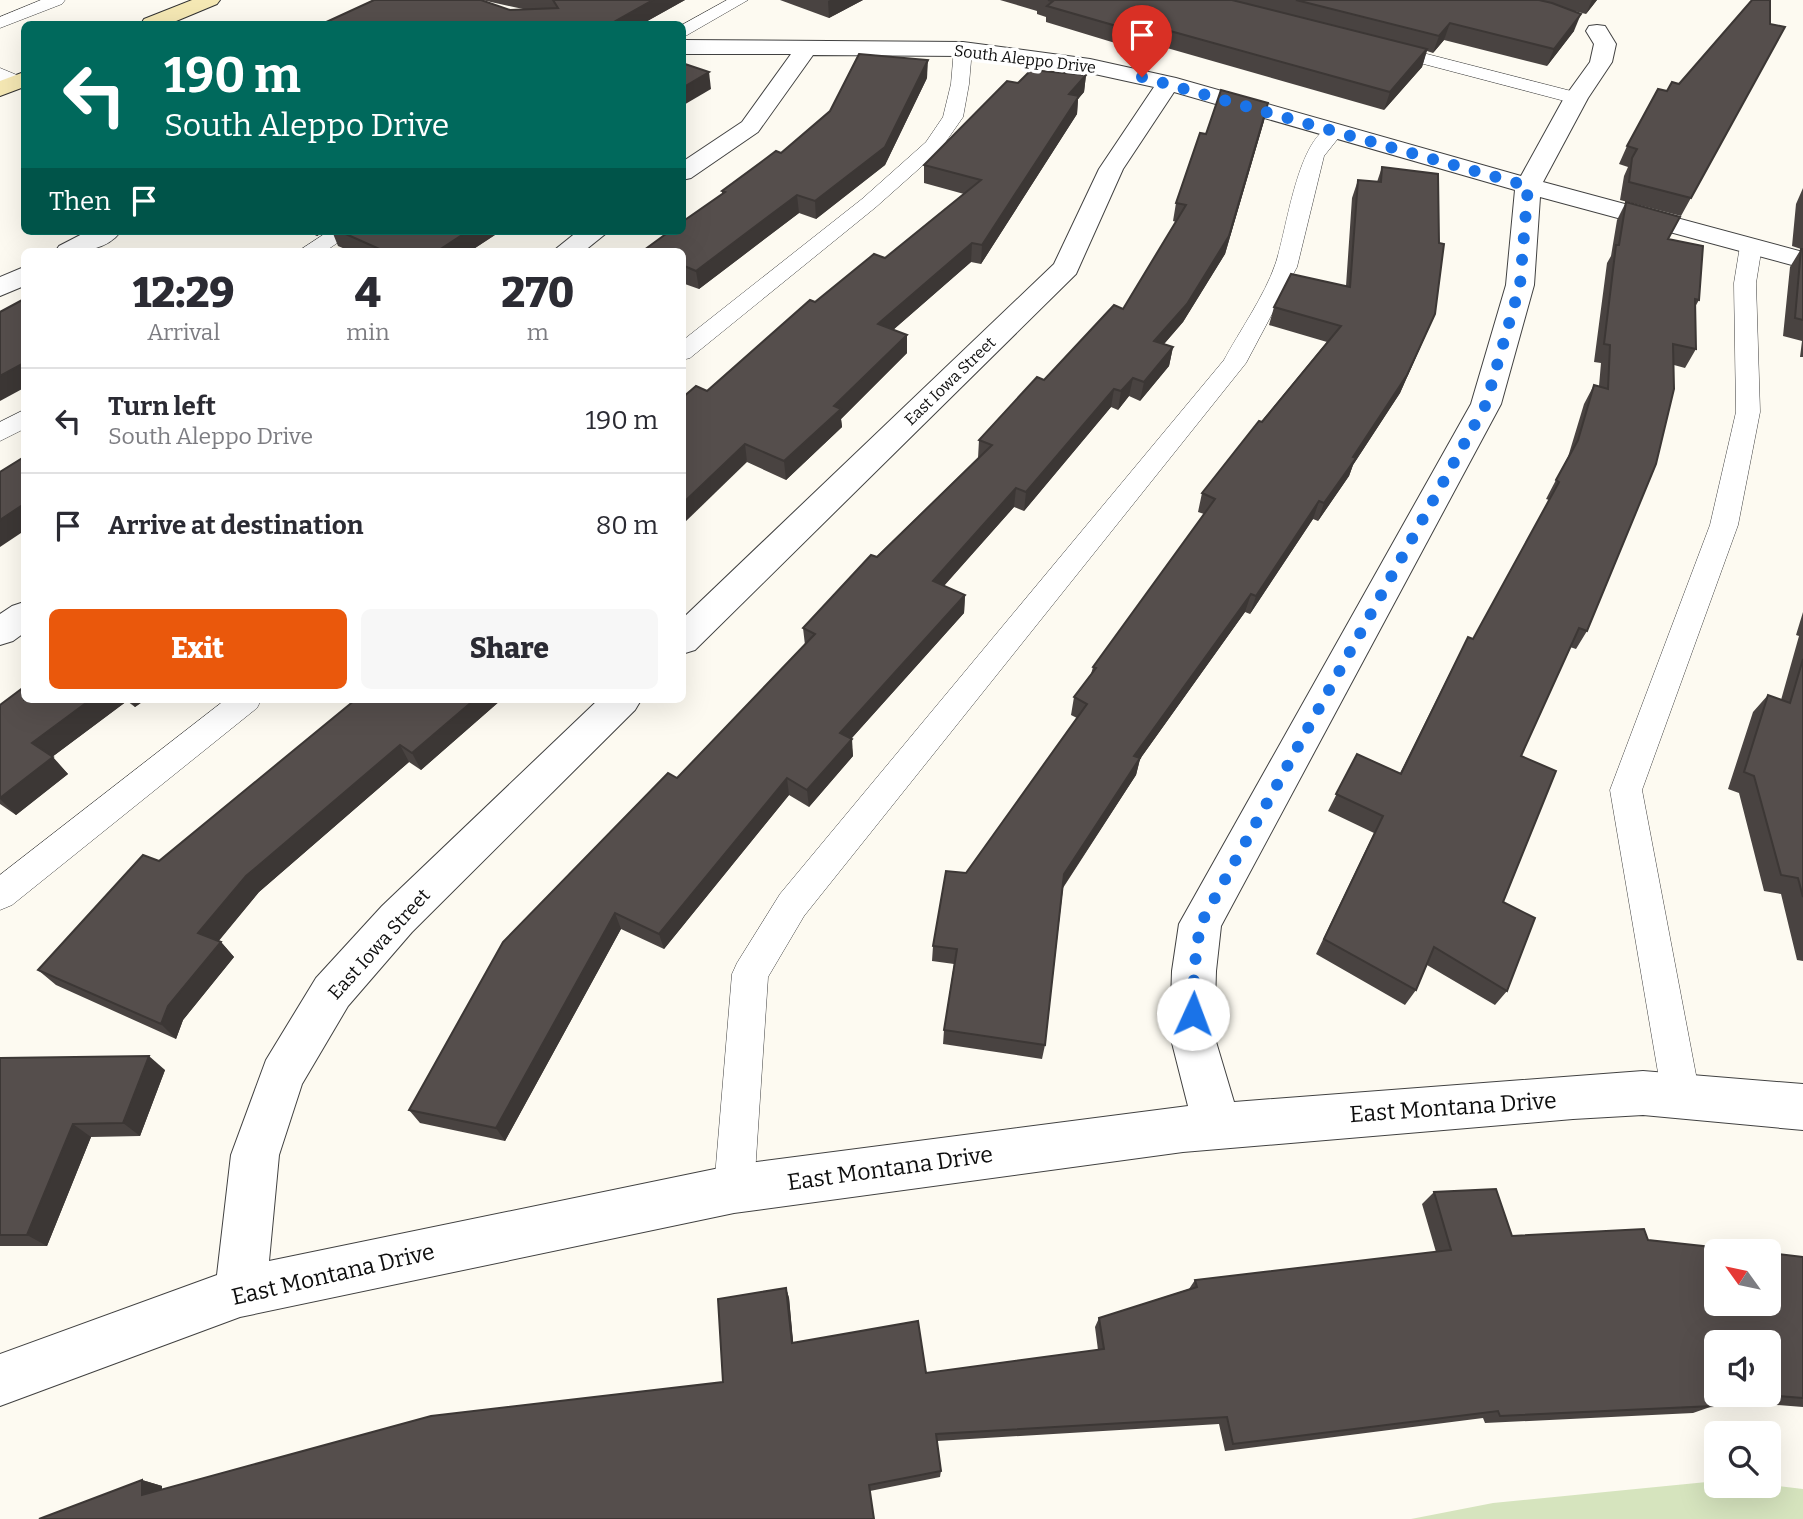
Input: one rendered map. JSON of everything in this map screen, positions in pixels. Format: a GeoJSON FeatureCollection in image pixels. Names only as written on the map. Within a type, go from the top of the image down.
{"type":"FeatureCollection","features":[{"type":"Feature","properties":{"kind":"main road"},"geometry":{"type":"LineString","coordinates":[[159,21],[210,0]]}},
{"type":"Feature","properties":{"kind":"street"},"geometry":{"type":"LineString","coordinates":[[1217,1125],[1192,1035],[1194,971],[1200,925],[1486,404],[1520,285],[1528,186],[1576,98],[1605,52],[1603,37],[1598,28]]}},
{"type":"Feature","properties":{"kind":"street","name":"South Aleppo Drive"},"geometry":{"type":"LineString","coordinates":[[686,47],[807,47],[930,39],[963,49],[1090,66],[1168,83],[1528,186],[1803,260]]}},
{"type":"Feature","properties":{"kind":"street"},"geometry":{"type":"LineString","coordinates":[[686,170],[750,127],[807,47]]}},
{"type":"Feature","properties":{"kind":"street","name":"East Iowa Street"},"geometry":{"type":"LineString","coordinates":[[686,637],[1066,268],[1111,169],[1168,83]]}},
{"type":"Feature","properties":{"kind":"street"},"geometry":{"type":"LineString","coordinates":[[76,248],[100,235]]}},
{"type":"Feature","properties":{"kind":"street"},"geometry":{"type":"LineString","coordinates":[[571,248],[590,235]]}},
{"type":"Feature","properties":{"kind":"street"},"geometry":{"type":"LineString","coordinates":[[0,288],[21,277]]}},
{"type":"Feature","properties":{"kind":"street"},"geometry":{"type":"LineString","coordinates":[[0,632],[21,617]]}},
{"type":"Feature","properties":{"kind":"street","name":"East Iowa Street"},"geometry":{"type":"LineString","coordinates":[[240,1292],[255,1155],[282,1075],[332,992],[397,919],[619,703]]}},
{"type":"Feature","properties":{"kind":"street","name":"East Montana Drive"},"geometry":{"type":"LineString","coordinates":[[0,1380],[240,1292],[734,1189],[1217,1125],[1643,1093],[1803,1107]]}},
{"type":"Feature","properties":{"kind":"lane"},"geometry":{"type":"LineString","coordinates":[[10,14],[53,0]]}},
{"type":"Feature","properties":{"kind":"lane"},"geometry":{"type":"LineString","coordinates":[[686,31],[739,0]]}},
{"type":"Feature","properties":{"kind":"lane"},"geometry":{"type":"LineString","coordinates":[[1366,44],[1576,98]]}},
{"type":"Feature","properties":{"kind":"lane"},"geometry":{"type":"LineString","coordinates":[[686,350],[869,203],[933,146],[953,117],[960,84],[963,49]]}},
{"type":"Feature","properties":{"kind":"lane"},"geometry":{"type":"LineString","coordinates":[[734,1189],[750,974],[792,905],[1234,363],[1286,267],[1314,155],[1334,131]]}},
{"type":"Feature","properties":{"kind":"lane"},"geometry":{"type":"LineString","coordinates":[[316,248],[337,235]]}},
{"type":"Feature","properties":{"kind":"lane"},"geometry":{"type":"LineString","coordinates":[[1681,1096],[1626,790],[1724,525],[1748,412],[1745,283],[1751,246]]}},
{"type":"Feature","properties":{"kind":"lane"},"geometry":{"type":"LineString","coordinates":[[0,432],[21,420]]}},
{"type":"Feature","properties":{"kind":"lane"},"geometry":{"type":"LineString","coordinates":[[0,895],[242,703]]}},
{"type":"Feature","properties":{"kind":"green space"},"geometry":{"type":"Polygon","coordinates":[[[1704,1482],[1704,1498],[1781,1498],[1781,1486],[1803,1489],[1803,1519],[1411,1519],[1493,1503],[1704,1482]]]}},
{"type":"Feature","properties":{"kind":"building"},"geometry":{"type":"Polygon","coordinates":[[[374,0],[481,0],[510,10],[558,8],[553,0],[653,0],[615,21],[328,21],[374,0]]]}},
{"type":"Feature","properties":{"kind":"building"},"geometry":{"type":"Polygon","coordinates":[[[1048,0],[1232,0],[1427,49],[1390,92],[1134,21],[1127,29],[1047,6],[1053,1],[1048,0]]]}},
{"type":"Feature","properties":{"kind":"building"},"geometry":{"type":"Polygon","coordinates":[[[1296,0],[1539,0],[1581,14],[1554,49],[1450,23],[1439,36],[1296,0]]]}},
{"type":"Feature","properties":{"kind":"building"},"geometry":{"type":"Polygon","coordinates":[[[1752,0],[1770,0],[1770,24],[1785,27],[1691,198],[1629,182],[1632,158],[1637,149],[1627,146],[1658,89],[1667,91],[1672,82],[1679,84],[1752,0]]]}},
{"type":"Feature","properties":{"kind":"building"},"geometry":{"type":"Polygon","coordinates":[[[859,54],[928,60],[885,147],[815,201],[797,195],[696,271],[686,267],[686,248],[647,248],[665,235],[686,235],[686,219],[776,151],[781,153],[830,111],[859,54]]]}},
{"type":"Feature","properties":{"kind":"building"},"geometry":{"type":"Polygon","coordinates":[[[686,64],[709,72],[686,86],[686,64]]]}},
{"type":"Feature","properties":{"kind":"building"},"geometry":{"type":"Polygon","coordinates":[[[1031,70],[1086,75],[1069,94],[1079,96],[982,245],[972,243],[878,324],[907,335],[834,406],[841,409],[784,461],[745,444],[686,500],[686,395],[696,386],[707,391],[810,300],[815,302],[874,254],[885,258],[981,180],[924,165],[1007,81],[1018,83],[1031,70]]]}},
{"type":"Feature","properties":{"kind":"building"},"geometry":{"type":"Polygon","coordinates":[[[1221,90],[1268,103],[1229,236],[1187,304],[1154,341],[1173,347],[1144,382],[1133,378],[1121,391],[1114,389],[1026,492],[1016,488],[933,581],[965,595],[840,733],[852,739],[807,790],[787,778],[659,934],[615,913],[496,1128],[409,1110],[503,942],[668,773],[677,778],[815,634],[803,628],[871,555],[877,557],[992,445],[979,440],[1037,377],[1044,380],[1114,305],[1123,309],[1186,205],[1176,203],[1200,133],[1206,134],[1221,90]]]}},
{"type":"Feature","properties":{"kind":"building"},"geometry":{"type":"Polygon","coordinates":[[[1382,167],[1438,174],[1439,243],[1444,244],[1435,314],[1407,375],[1353,457],[1356,458],[1324,503],[1319,501],[1256,596],[1251,594],[1134,756],[1140,758],[1064,874],[1045,1045],[944,1030],[957,949],[933,946],[946,871],[966,873],[1087,704],[1074,697],[1096,668],[1093,667],[1215,499],[1202,493],[1259,421],[1262,422],[1341,326],[1274,307],[1291,274],[1350,287],[1358,180],[1381,182],[1382,167]]]}},
{"type":"Feature","properties":{"kind":"building"},"geometry":{"type":"Polygon","coordinates":[[[1626,202],[1680,217],[1668,239],[1703,246],[1699,300],[1695,299],[1696,349],[1673,344],[1674,389],[1656,464],[1587,631],[1579,628],[1521,756],[1556,771],[1503,902],[1535,918],[1507,991],[1434,947],[1416,990],[1324,939],[1383,816],[1336,794],[1357,754],[1401,774],[1468,637],[1473,639],[1559,482],[1556,480],[1578,440],[1594,385],[1608,389],[1610,345],[1604,344],[1616,245],[1619,245],[1626,202]]]}},
{"type":"Feature","properties":{"kind":"building"},"geometry":{"type":"Polygon","coordinates":[[[348,235],[462,235],[442,248],[377,248],[348,235]]]}},
{"type":"Feature","properties":{"kind":"building"},"geometry":{"type":"Polygon","coordinates":[[[1803,249],[1803,320],[1795,318],[1803,249]]]}},
{"type":"Feature","properties":{"kind":"building"},"geometry":{"type":"Polygon","coordinates":[[[21,301],[21,365],[0,376],[0,312],[21,301]]]}},
{"type":"Feature","properties":{"kind":"building"},"geometry":{"type":"Polygon","coordinates":[[[21,459],[21,506],[0,520],[0,472],[21,459]]]}},
{"type":"Feature","properties":{"kind":"building"},"geometry":{"type":"Polygon","coordinates":[[[1803,659],[1803,897],[1798,878],[1781,875],[1754,776],[1744,772],[1768,695],[1790,703],[1803,659]]]}},
{"type":"Feature","properties":{"kind":"building"},"geometry":{"type":"Polygon","coordinates":[[[21,689],[21,703],[86,703],[32,743],[53,757],[0,798],[0,705],[21,689]]]}},
{"type":"Feature","properties":{"kind":"building"},"geometry":{"type":"Polygon","coordinates":[[[351,703],[470,703],[412,753],[400,745],[246,876],[198,933],[221,942],[168,1006],[161,1024],[38,970],[143,855],[159,861],[351,703]]]}},
{"type":"Feature","properties":{"kind":"building"},"geometry":{"type":"Polygon","coordinates":[[[149,1056],[123,1123],[73,1124],[27,1235],[0,1235],[0,1058],[149,1056]]]}},
{"type":"Feature","properties":{"kind":"building"},"geometry":{"type":"Polygon","coordinates":[[[1496,1189],[1512,1236],[1644,1229],[1648,1240],[1704,1246],[1704,1316],[1782,1316],[1782,1255],[1803,1257],[1803,1398],[1781,1396],[1781,1330],[1704,1330],[1704,1406],[1500,1416],[1498,1411],[1233,1444],[1227,1417],[936,1434],[941,1471],[869,1485],[874,1519],[39,1519],[142,1480],[142,1495],[431,1416],[723,1382],[718,1299],[786,1288],[792,1343],[918,1321],[926,1373],[1104,1349],[1099,1318],[1197,1287],[1195,1280],[1451,1250],[1434,1192],[1496,1189]]]}},
{"type":"Feature","properties":{"kind":"route"},"geometry":{"type":"LineString","coordinates":[[1142,77],[1528,186],[1520,285],[1486,404],[1200,925],[1194,971],[1193,1014]]}}]}
